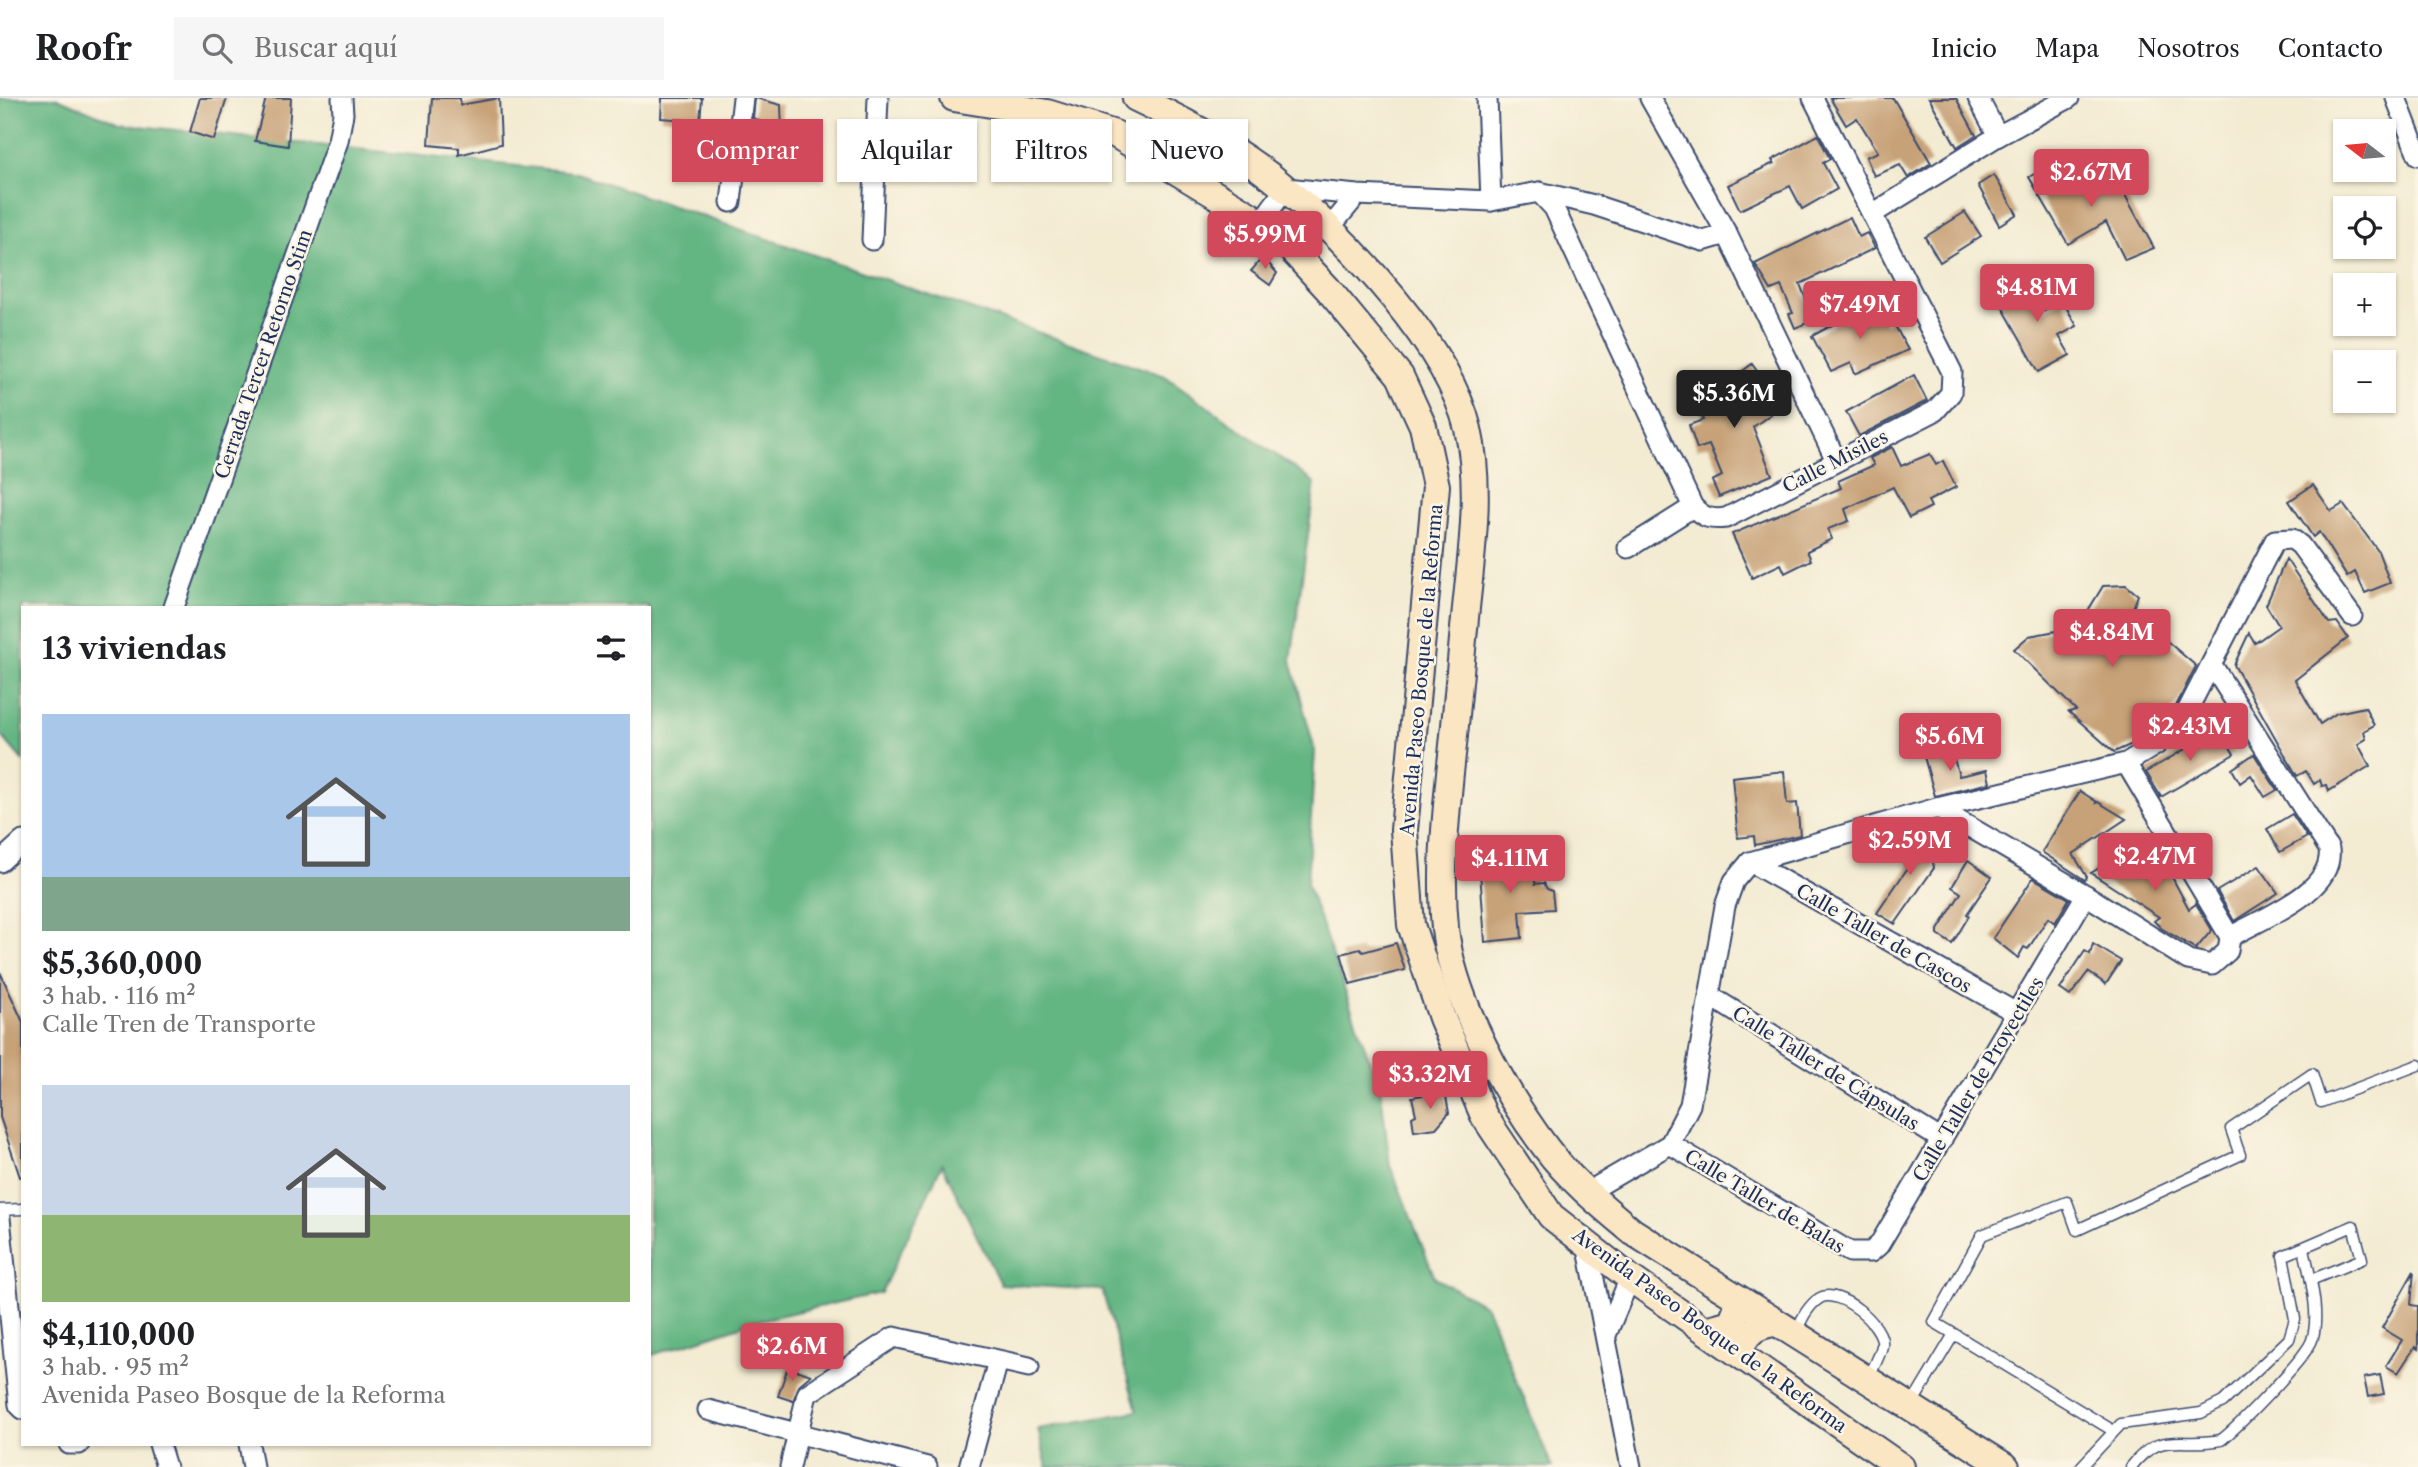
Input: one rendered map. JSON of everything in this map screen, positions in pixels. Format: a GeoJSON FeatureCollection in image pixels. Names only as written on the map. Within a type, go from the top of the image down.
{"type":"FeatureCollection","features":[{"type":"Feature","properties":{"kind":"main road","name":"Avenida Paseo Bosque de la Reforma"},"geometry":{"type":"LineString","coordinates":[[954,98],[1047,113],[1115,134],[1266,227],[1307,267],[1384,353],[1400,376],[1423,426],[1431,452],[1436,486],[1406,814],[1411,925],[1442,1018],[1484,1116],[1552,1216],[1630,1278],[1901,1467]]}},
{"type":"Feature","properties":{"kind":"main road","name":"Avenida Paseo Bosque de la Reforma"},"geometry":{"type":"LineString","coordinates":[[1136,98],[1225,146],[1286,188],[1331,233],[1415,327],[1446,374],[1468,427],[1472,455],[1474,523],[1444,816],[1443,893],[1446,932],[1466,1003],[1521,1111],[1546,1149],[1586,1193],[1633,1232],[2007,1467]]}},
{"type":"Feature","properties":{"kind":"main road"},"geometry":{"type":"LineString","coordinates":[[1307,267],[1305,256],[1311,242],[1331,233]]}},
{"type":"Feature","properties":{"kind":"main road"},"geometry":{"type":"LineString","coordinates":[[1411,763],[1428,781],[1442,781],[1450,774]]}},
{"type":"Feature","properties":{"kind":"main road"},"geometry":{"type":"LineString","coordinates":[[1406,814],[1418,799],[1428,798],[1438,804],[1444,816]]}},
{"type":"Feature","properties":{"kind":"main road"},"geometry":{"type":"LineString","coordinates":[[1705,1330],[1731,1323],[1740,1301]]}},
{"type":"Feature","properties":{"kind":"main road"},"geometry":{"type":"LineString","coordinates":[[1744,1357],[1741,1348],[1751,1331],[1762,1324],[1785,1328]]}},
{"type":"Feature","properties":{"kind":"street","name":"Cerrada Tercer Retorno Stim"},"geometry":{"type":"LineString","coordinates":[[174,606],[338,141],[343,114],[342,98]]}},
{"type":"Feature","properties":{"kind":"street"},"geometry":{"type":"LineString","coordinates":[[732,202],[743,98]]}},
{"type":"Feature","properties":{"kind":"street"},"geometry":{"type":"LineString","coordinates":[[872,240],[878,98]]}},
{"type":"Feature","properties":{"kind":"street"},"geometry":{"type":"LineString","coordinates":[[1487,98],[1491,201]]}},
{"type":"Feature","properties":{"kind":"street"},"geometry":{"type":"LineString","coordinates":[[1650,98],[1727,234],[1836,460]]}},
{"type":"Feature","properties":{"kind":"street"},"geometry":{"type":"LineString","coordinates":[[1813,98],[1874,213],[1998,136],[2069,98]]}},
{"type":"Feature","properties":{"kind":"street"},"geometry":{"type":"LineString","coordinates":[[1978,98],[1998,136]]}},
{"type":"Feature","properties":{"kind":"street"},"geometry":{"type":"LineString","coordinates":[[2396,98],[2418,155]]}},
{"type":"Feature","properties":{"kind":"street"},"geometry":{"type":"LineString","coordinates":[[1357,195],[1331,233],[1266,227],[1286,188],[1357,195],[1491,201],[1539,192],[1594,205],[1703,241],[1727,234]]}},
{"type":"Feature","properties":{"kind":"street"},"geometry":{"type":"LineString","coordinates":[[1539,192],[1554,208],[1693,507],[1628,548]]}},
{"type":"Feature","properties":{"kind":"street","name":"Calle Misiles"},"geometry":{"type":"LineString","coordinates":[[1693,507],[1702,516],[1713,520],[1726,518],[1935,411],[1951,393],[1952,372],[1874,213]]}},
{"type":"Feature","properties":{"kind":"street"},"geometry":{"type":"LineString","coordinates":[[1586,1193],[1670,1144],[1690,1105],[1725,906],[1734,881],[1750,862],[1937,808],[2126,763],[2156,745],[2186,713],[2275,540],[2292,539],[2301,545],[2352,616]]}},
{"type":"Feature","properties":{"kind":"street"},"geometry":{"type":"LineString","coordinates":[[2212,665],[2329,849],[2331,863],[2316,887],[2230,937]]}},
{"type":"Feature","properties":{"kind":"street"},"geometry":{"type":"LineString","coordinates":[[1937,808],[2086,895],[2188,960],[2212,965],[2228,951],[2230,937],[2126,763]]}},
{"type":"Feature","properties":{"kind":"street"},"geometry":{"type":"LineString","coordinates":[[0,862],[21,843]]}},
{"type":"Feature","properties":{"kind":"street","name":"Calle Taller de Cascos"},"geometry":{"type":"LineString","coordinates":[[1750,862],[2018,1014]]}},
{"type":"Feature","properties":{"kind":"street","name":"Calle Taller de Proyectiles"},"geometry":{"type":"LineString","coordinates":[[1861,1254],[1871,1252],[1878,1245],[2018,1014],[2086,895]]}},
{"type":"Feature","properties":{"kind":"street","name":"Calle Taller de Cápsulas"},"geometry":{"type":"LineString","coordinates":[[1710,996],[1942,1140]]}},
{"type":"Feature","properties":{"kind":"street","name":"Calle Taller de Balas"},"geometry":{"type":"LineString","coordinates":[[1670,1144],[1850,1252],[1861,1254]]}},
{"type":"Feature","properties":{"kind":"street"},"geometry":{"type":"LineString","coordinates":[[0,1218],[21,1407]]}},
{"type":"Feature","properties":{"kind":"street"},"geometry":{"type":"LineString","coordinates":[[1587,1244],[1631,1467]]}},
{"type":"Feature","properties":{"kind":"street"},"geometry":{"type":"LineString","coordinates":[[1606,1335],[1630,1278]]}},
{"type":"Feature","properties":{"kind":"street"},"geometry":{"type":"LineString","coordinates":[[790,1467],[807,1394],[894,1336],[1029,1367]]}},
{"type":"Feature","properties":{"kind":"street"},"geometry":{"type":"LineString","coordinates":[[969,1467],[998,1361]]}},
{"type":"Feature","properties":{"kind":"street"},"geometry":{"type":"LineString","coordinates":[[708,1410],[928,1467]]}},
{"type":"Feature","properties":{"kind":"street"},"geometry":{"type":"LineString","coordinates":[[160,1446],[166,1467]]}},
{"type":"Feature","properties":{"kind":"street"},"geometry":{"type":"LineString","coordinates":[[249,1446],[253,1467]]}},
{"type":"Feature","properties":{"kind":"lane"},"geometry":{"type":"LineString","coordinates":[[2112,1430],[1934,1322],[1982,1235],[2067,1202],[2077,1230],[2241,1155],[2231,1129],[2312,1074],[2321,1102],[2418,1065]]}},
{"type":"Feature","properties":{"kind":"lane"},"geometry":{"type":"LineString","coordinates":[[0,1210],[21,1209]]}},
{"type":"Feature","properties":{"kind":"lane"},"geometry":{"type":"LineString","coordinates":[[2081,1467],[2112,1430],[2131,1421],[2200,1413],[2223,1402],[2289,1339],[2295,1319],[2283,1256],[2353,1226],[2362,1259],[2311,1280]]}},
{"type":"Feature","properties":{"kind":"lane"},"geometry":{"type":"LineString","coordinates":[[2131,1467],[2150,1446],[2221,1440],[2231,1433],[2307,1349],[2314,1325],[2311,1280],[2304,1248]]}},
{"type":"Feature","properties":{"kind":"lane"},"geometry":{"type":"LineString","coordinates":[[1785,1328],[1821,1297],[1832,1296],[1846,1302],[1877,1326],[1882,1345],[1867,1381]]}},
{"type":"Feature","properties":{"kind":"lane"},"geometry":{"type":"LineString","coordinates":[[1910,1408],[1954,1334]]}},
{"type":"Feature","properties":{"kind":"green space"},"geometry":{"type":"Polygon","coordinates":[[[0,98],[57,98],[120,124],[574,172],[1165,376],[1315,483],[1291,661],[1315,751],[1307,884],[1381,1092],[1390,1165],[1435,1278],[1486,1306],[1552,1467],[1047,1467],[1038,1429],[1137,1411],[1102,1290],[1000,1284],[942,1164],[881,1293],[756,1321],[651,1355],[651,606],[21,606],[21,759],[0,734],[0,98]]]}},
{"type":"Feature","properties":{"kind":"building"},"geometry":{"type":"Polygon","coordinates":[[[200,98],[227,98],[214,140],[190,132],[200,98]]]}},
{"type":"Feature","properties":{"kind":"building"},"geometry":{"type":"Polygon","coordinates":[[[266,98],[291,98],[288,146],[255,141],[266,98]]]}},
{"type":"Feature","properties":{"kind":"building"},"geometry":{"type":"Polygon","coordinates":[[[432,98],[460,98],[460,105],[499,98],[501,144],[459,155],[459,148],[429,145],[432,98]]]}},
{"type":"Feature","properties":{"kind":"building"},"geometry":{"type":"Polygon","coordinates":[[[662,98],[702,98],[700,119],[661,118],[662,98]]]}},
{"type":"Feature","properties":{"kind":"building"},"geometry":{"type":"Polygon","coordinates":[[[755,98],[781,105],[782,119],[753,118],[755,98]]]}},
{"type":"Feature","properties":{"kind":"building"},"geometry":{"type":"Polygon","coordinates":[[[1830,98],[1893,98],[1931,163],[1908,178],[1900,165],[1874,176],[1866,157],[1878,152],[1857,118],[1846,125],[1830,98]]]}},
{"type":"Feature","properties":{"kind":"building"},"geometry":{"type":"Polygon","coordinates":[[[1929,98],[1956,98],[1976,135],[1957,147],[1929,98]]]}},
{"type":"Feature","properties":{"kind":"building"},"geometry":{"type":"Polygon","coordinates":[[[1818,135],[1830,159],[1823,163],[1837,189],[1802,209],[1790,186],[1740,210],[1728,185],[1774,163],[1772,160],[1818,135]]]}},
{"type":"Feature","properties":{"kind":"building"},"geometry":{"type":"Polygon","coordinates":[[[2059,160],[2076,189],[2106,169],[2114,187],[2120,186],[2154,248],[2125,260],[2106,222],[2068,244],[2029,177],[2059,160]]]}},
{"type":"Feature","properties":{"kind":"building"},"geometry":{"type":"Polygon","coordinates":[[[1994,175],[2017,214],[1999,225],[1978,185],[1994,175]]]}},
{"type":"Feature","properties":{"kind":"building"},"geometry":{"type":"Polygon","coordinates":[[[1965,212],[1981,236],[1940,262],[1925,237],[1965,212]]]}},
{"type":"Feature","properties":{"kind":"building"},"geometry":{"type":"Polygon","coordinates":[[[1850,217],[1859,237],[1867,233],[1875,248],[1800,284],[1814,320],[1795,328],[1789,314],[1793,313],[1781,286],[1771,290],[1755,264],[1850,217]]]}},
{"type":"Feature","properties":{"kind":"building"},"geometry":{"type":"Polygon","coordinates":[[[1263,257],[1277,273],[1270,285],[1251,271],[1263,257]]]}},
{"type":"Feature","properties":{"kind":"building"},"geometry":{"type":"Polygon","coordinates":[[[2026,279],[2044,311],[2062,300],[2077,326],[2059,336],[2070,355],[2039,372],[1996,296],[2026,279]]]}},
{"type":"Feature","properties":{"kind":"building"},"geometry":{"type":"Polygon","coordinates":[[[1873,303],[1885,324],[1892,320],[1908,350],[1855,374],[1851,363],[1831,372],[1812,336],[1873,303]]]}},
{"type":"Feature","properties":{"kind":"building"},"geometry":{"type":"Polygon","coordinates":[[[1752,364],[1767,385],[1756,393],[1771,414],[1753,427],[1772,475],[1719,497],[1712,481],[1722,476],[1709,445],[1697,449],[1689,425],[1703,420],[1695,394],[1728,382],[1752,364]]]}},
{"type":"Feature","properties":{"kind":"building"},"geometry":{"type":"Polygon","coordinates":[[[1914,375],[1927,401],[1859,436],[1846,412],[1914,375]]]}},
{"type":"Feature","properties":{"kind":"building"},"geometry":{"type":"Polygon","coordinates":[[[1892,447],[1901,466],[1930,454],[1936,465],[1943,461],[1956,487],[1928,501],[1931,507],[1909,518],[1893,487],[1845,509],[1849,521],[1828,529],[1832,539],[1807,551],[1811,560],[1785,573],[1781,564],[1752,578],[1732,534],[1841,488],[1838,481],[1874,465],[1870,458],[1892,447]]]}},
{"type":"Feature","properties":{"kind":"building"},"geometry":{"type":"Polygon","coordinates":[[[2313,485],[2331,511],[2343,504],[2378,551],[2390,583],[2365,593],[2355,572],[2347,577],[2319,532],[2313,537],[2289,501],[2313,485]]]}},
{"type":"Feature","properties":{"kind":"building"},"geometry":{"type":"Polygon","coordinates":[[[2286,559],[2329,623],[2337,622],[2348,638],[2295,680],[2320,724],[2337,713],[2365,707],[2374,725],[2364,731],[2366,739],[2358,744],[2370,766],[2329,791],[2327,785],[2322,786],[2320,780],[2314,784],[2306,771],[2297,776],[2234,665],[2249,633],[2255,643],[2279,626],[2266,605],[2286,559]]]}},
{"type":"Feature","properties":{"kind":"building"},"geometry":{"type":"Polygon","coordinates":[[[2126,585],[2138,595],[2132,611],[2196,666],[2176,706],[2137,742],[2114,752],[2069,712],[2076,710],[2014,649],[2029,636],[2078,627],[2103,586],[2126,585]]]}},
{"type":"Feature","properties":{"kind":"building"},"geometry":{"type":"Polygon","coordinates":[[[2219,729],[2234,754],[2161,797],[2146,772],[2219,729]]]}},
{"type":"Feature","properties":{"kind":"building"},"geometry":{"type":"Polygon","coordinates":[[[1950,745],[1959,776],[1987,770],[1990,783],[1935,796],[1923,753],[1950,745]]]}},
{"type":"Feature","properties":{"kind":"building"},"geometry":{"type":"Polygon","coordinates":[[[2254,754],[2277,790],[2265,797],[2251,775],[2240,783],[2232,769],[2254,754]]]}},
{"type":"Feature","properties":{"kind":"building"},"geometry":{"type":"Polygon","coordinates":[[[1784,771],[1787,804],[1797,803],[1800,835],[1755,845],[1754,836],[1738,838],[1732,777],[1784,771]]]}},
{"type":"Feature","properties":{"kind":"building"},"geometry":{"type":"Polygon","coordinates":[[[2080,791],[2097,802],[2095,804],[2098,802],[2126,819],[2073,854],[2087,877],[2085,880],[2042,852],[2080,791]]]}},
{"type":"Feature","properties":{"kind":"building"},"geometry":{"type":"Polygon","coordinates":[[[2292,814],[2307,837],[2280,852],[2267,829],[2292,814]]]}},
{"type":"Feature","properties":{"kind":"building"},"geometry":{"type":"Polygon","coordinates":[[[1928,833],[1934,868],[1895,924],[1877,913],[1909,866],[1904,837],[1928,833]]]}},
{"type":"Feature","properties":{"kind":"building"},"geometry":{"type":"Polygon","coordinates":[[[2142,842],[2159,853],[2189,909],[2196,904],[2212,930],[2196,949],[2161,928],[2154,921],[2159,917],[2091,873],[2142,842]]]}},
{"type":"Feature","properties":{"kind":"building"},"geometry":{"type":"Polygon","coordinates":[[[1479,857],[1535,858],[1535,884],[1544,883],[1547,889],[1552,891],[1554,909],[1520,911],[1522,938],[1485,942],[1479,857]]]}},
{"type":"Feature","properties":{"kind":"building"},"geometry":{"type":"Polygon","coordinates":[[[1968,860],[1992,877],[1967,914],[1969,916],[1952,944],[1938,935],[1938,930],[1961,893],[1952,887],[1968,860]]]}},
{"type":"Feature","properties":{"kind":"building"},"geometry":{"type":"Polygon","coordinates":[[[2259,866],[2278,893],[2234,921],[2217,891],[2259,866]]]}},
{"type":"Feature","properties":{"kind":"building"},"geometry":{"type":"Polygon","coordinates":[[[2033,878],[2069,899],[2055,923],[2048,918],[2028,949],[2024,947],[2018,958],[1993,938],[2033,878]]]}},
{"type":"Feature","properties":{"kind":"building"},"geometry":{"type":"Polygon","coordinates":[[[1396,943],[1405,970],[1350,984],[1341,954],[1360,949],[1363,952],[1396,943]]]}},
{"type":"Feature","properties":{"kind":"building"},"geometry":{"type":"Polygon","coordinates":[[[2093,944],[2121,961],[2106,984],[2088,972],[2070,996],[2060,989],[2085,951],[2090,954],[2093,944]]]}},
{"type":"Feature","properties":{"kind":"building"},"geometry":{"type":"Polygon","coordinates":[[[0,972],[21,1018],[21,1177],[0,1117],[0,972]]]}},
{"type":"Feature","properties":{"kind":"building"},"geometry":{"type":"Polygon","coordinates":[[[1445,1091],[1449,1113],[1436,1128],[1414,1131],[1412,1117],[1416,1115],[1412,1097],[1445,1091]]]}},
{"type":"Feature","properties":{"kind":"building"},"geometry":{"type":"Polygon","coordinates":[[[2414,1271],[2411,1305],[2418,1306],[2418,1349],[2415,1347],[2398,1373],[2386,1366],[2402,1340],[2382,1328],[2414,1271]]]}},
{"type":"Feature","properties":{"kind":"building"},"geometry":{"type":"Polygon","coordinates":[[[788,1367],[811,1375],[800,1384],[793,1401],[778,1396],[788,1367]]]}},
{"type":"Feature","properties":{"kind":"building"},"geometry":{"type":"Polygon","coordinates":[[[2380,1375],[2384,1394],[2368,1397],[2364,1378],[2380,1375]]]}}]}
